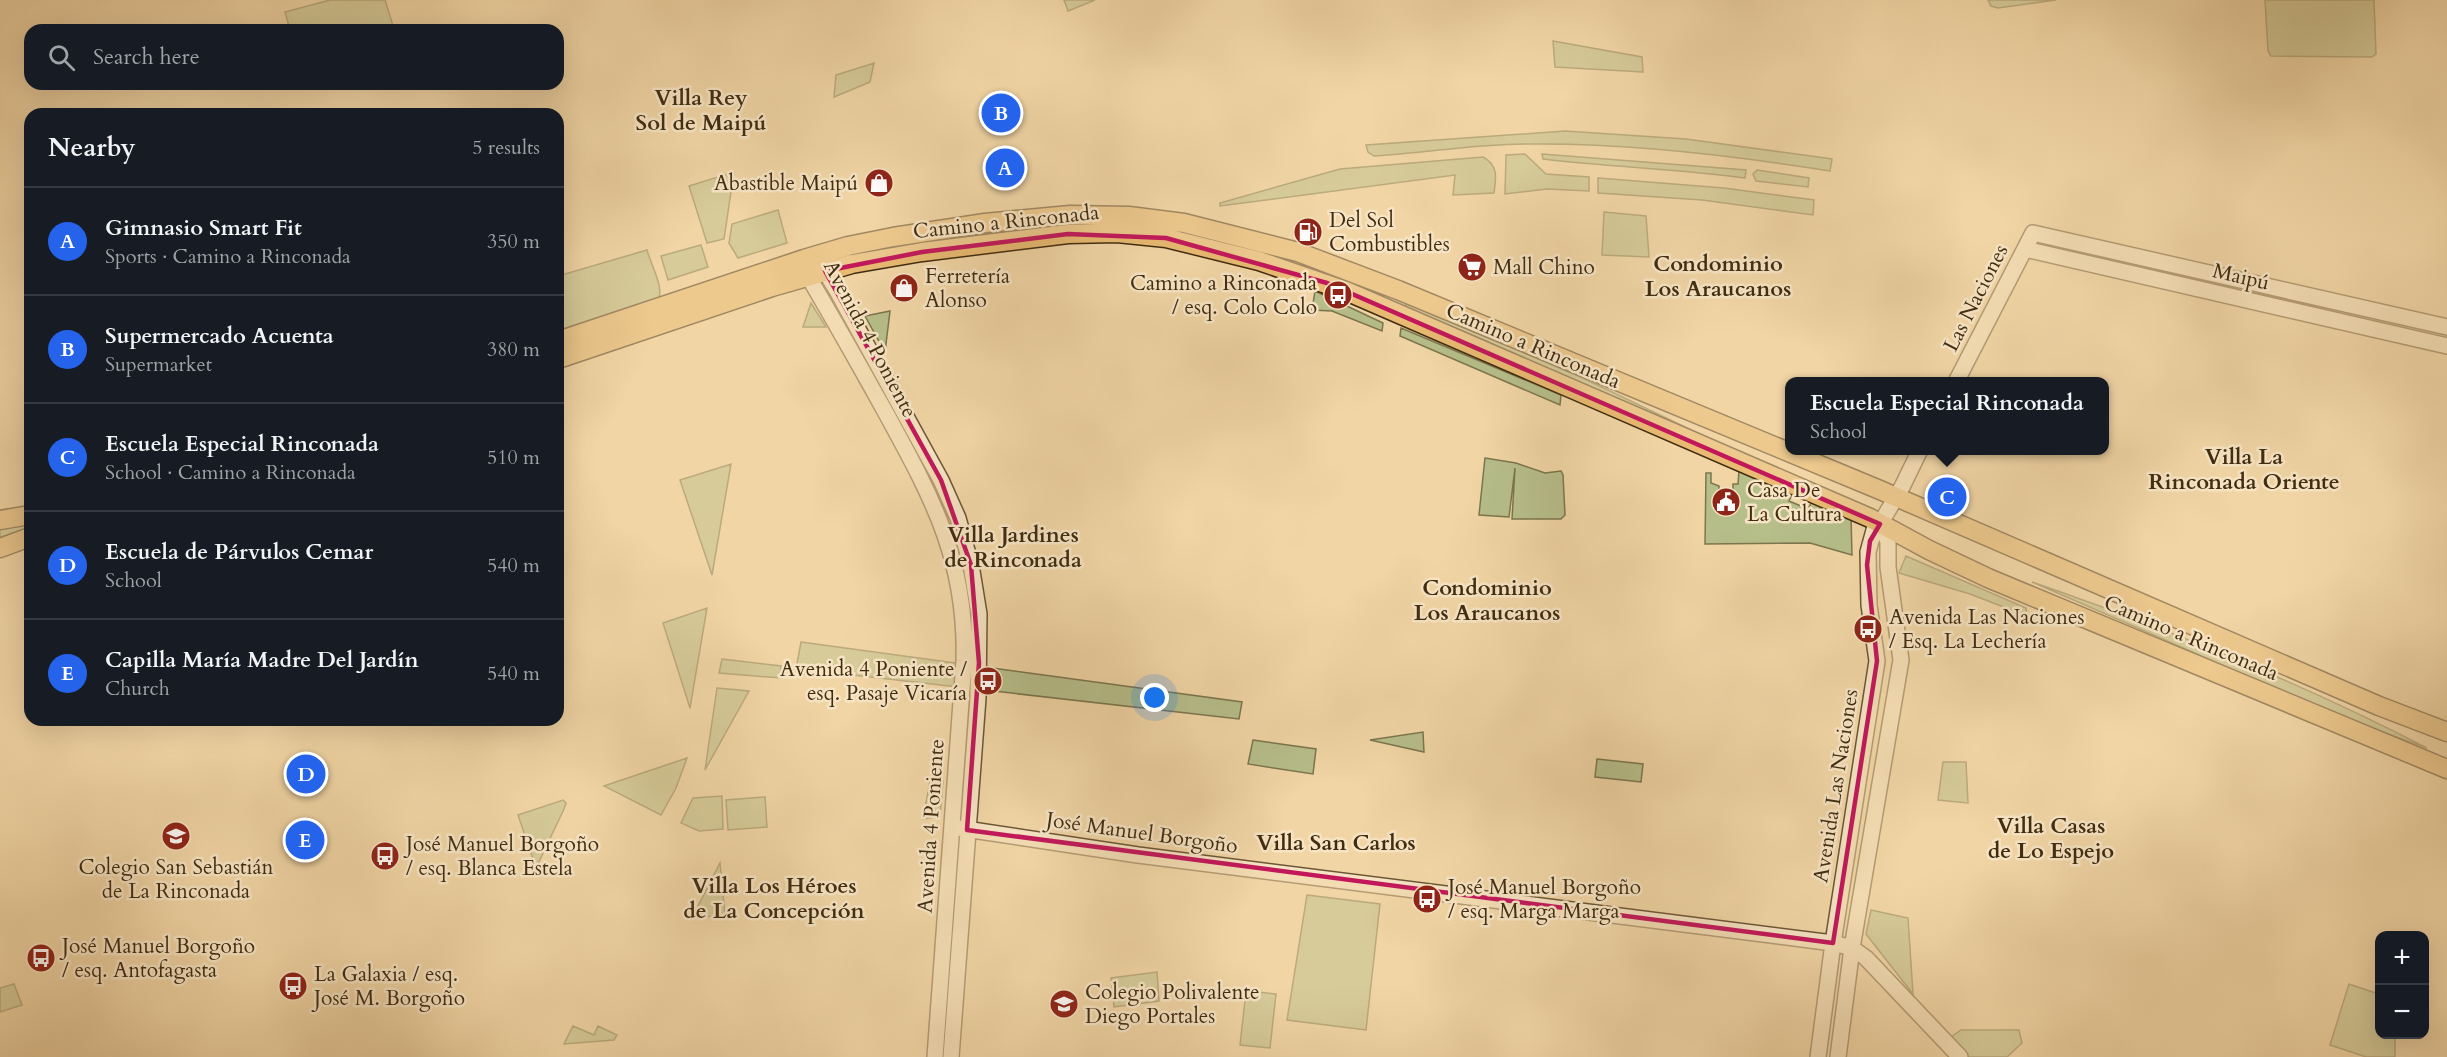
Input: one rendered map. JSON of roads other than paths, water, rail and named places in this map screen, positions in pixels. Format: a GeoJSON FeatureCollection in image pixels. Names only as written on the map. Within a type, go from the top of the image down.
{"type":"FeatureCollection","features":[{"type":"Feature","properties":{"kind":"main road","name":"Camino a Rinconada"},"geometry":{"type":"LineString","coordinates":[[564,357],[812,268],[848,246],[893,237],[1052,216],[1129,216],[1200,226],[1298,252],[1356,273],[1785,451]]}},
{"type":"Feature","properties":{"kind":"main road","name":"Camino a Rinconada"},"geometry":{"type":"LineString","coordinates":[[564,339],[812,268],[922,252],[1068,234],[1142,235],[1211,249],[1269,264],[1346,291],[1577,389],[1880,524],[1988,578],[2447,770]]}},
{"type":"Feature","properties":{"kind":"main road","name":"Camino a Rinconada"},"geometry":{"type":"LineString","coordinates":[[1794,455],[2379,706],[2447,732]]}},
{"type":"Feature","properties":{"kind":"main road"},"geometry":{"type":"LineString","coordinates":[[0,520],[24,516]]}},
{"type":"Feature","properties":{"kind":"main road"},"geometry":{"type":"LineString","coordinates":[[0,549],[24,539]]}},
{"type":"Feature","properties":{"kind":"street","name":"Las Naciones"},"geometry":{"type":"LineString","coordinates":[[1958,377],[2035,234]]}},
{"type":"Feature","properties":{"kind":"street","name":"Maipú"},"geometry":{"type":"LineString","coordinates":[[2035,234],[2447,327]]}},
{"type":"Feature","properties":{"kind":"street"},"geometry":{"type":"LineString","coordinates":[[2035,234],[2071,260]]}},
{"type":"Feature","properties":{"kind":"street","name":"Maipú"},"geometry":{"type":"LineString","coordinates":[[2025,249],[2447,346]]}},
{"type":"Feature","properties":{"kind":"street","name":"Avenida 4 Poniente"},"geometry":{"type":"LineString","coordinates":[[812,268],[940,480],[958,518],[971,565],[980,646],[934,1057]]}},
{"type":"Feature","properties":{"kind":"street"},"geometry":{"type":"LineString","coordinates":[[1895,497],[1917,455]]}},
{"type":"Feature","properties":{"kind":"street","name":"Avenida Las Naciones"},"geometry":{"type":"LineString","coordinates":[[1818,1057],[1833,943],[1877,661],[1869,606],[1867,565],[1870,541],[1874,530],[1880,524],[1895,497]]}},
{"type":"Feature","properties":{"kind":"street","name":"Avenida Las Naciones"},"geometry":{"type":"LineString","coordinates":[[1838,1057],[1852,948],[1901,660],[1888,567],[1888,541],[1880,524]]}},
{"type":"Feature","properties":{"kind":"street","name":"Avenida 4 Poniente"},"geometry":{"type":"LineString","coordinates":[[951,1057],[960,828]]}},
{"type":"Feature","properties":{"kind":"street","name":"José Manuel Borgoño"},"geometry":{"type":"LineString","coordinates":[[960,828],[1138,855],[1833,943],[1852,948],[1866,958],[1960,1057]]}},
{"type":"Feature","properties":{"kind":"place","name":"Supermercado Acuenta"},"geometry":{"type":"Point","coordinates":[1001,113]}},
{"type":"Feature","properties":{"kind":"place","name":"Gimnasio Smart Fit"},"geometry":{"type":"Point","coordinates":[1005,168]}},
{"type":"Feature","properties":{"kind":"place","name":"Abastible Maipú"},"geometry":{"type":"Point","coordinates":[879,183]}},
{"type":"Feature","properties":{"kind":"place","name":"Del Sol Combustibles"},"geometry":{"type":"Point","coordinates":[1308,232]}},
{"type":"Feature","properties":{"kind":"place","name":"Mall Chino"},"geometry":{"type":"Point","coordinates":[1472,267]}},
{"type":"Feature","properties":{"kind":"place","name":"Ferretería Alonso"},"geometry":{"type":"Point","coordinates":[904,288]}},
{"type":"Feature","properties":{"kind":"place","name":"Camino a Rinconada / esq. Colo Colo"},"geometry":{"type":"Point","coordinates":[1338,295]}},
{"type":"Feature","properties":{"kind":"place","name":"Escuela Especial Rinconada"},"geometry":{"type":"Point","coordinates":[1947,497]}},
{"type":"Feature","properties":{"kind":"place","name":"Casa De La Cultura"},"geometry":{"type":"Point","coordinates":[1726,502]}},
{"type":"Feature","properties":{"kind":"place","name":"Avenida Las Naciones / Esq. La Lechería"},"geometry":{"type":"Point","coordinates":[1868,629]}},
{"type":"Feature","properties":{"kind":"place","name":"Avenida 4 Poniente / esq. Pasaje Vicaría"},"geometry":{"type":"Point","coordinates":[988,681]}},
{"type":"Feature","properties":{"kind":"place","name":"Escuela de Párvulos Cemar"},"geometry":{"type":"Point","coordinates":[306,774]}},
{"type":"Feature","properties":{"kind":"place","name":"Colegio San Sebastián de La Rinconada"},"geometry":{"type":"Point","coordinates":[176,836]}},
{"type":"Feature","properties":{"kind":"place","name":"Capilla María Madre Del Jardín"},"geometry":{"type":"Point","coordinates":[305,840]}},
{"type":"Feature","properties":{"kind":"place","name":"José Manuel Borgoño / esq. Blanca Estela"},"geometry":{"type":"Point","coordinates":[385,856]}},
{"type":"Feature","properties":{"kind":"place","name":"José Manuel Borgoño / esq. Marga Marga"},"geometry":{"type":"Point","coordinates":[1427,899]}},
{"type":"Feature","properties":{"kind":"place","name":"José Manuel Borgoño / esq. Antofagasta"},"geometry":{"type":"Point","coordinates":[41,958]}},
{"type":"Feature","properties":{"kind":"place","name":"La Galaxia / esq. José M. Borgoño"},"geometry":{"type":"Point","coordinates":[293,986]}},
{"type":"Feature","properties":{"kind":"place","name":"Colegio Polivalente Diego Portales"},"geometry":{"type":"Point","coordinates":[1064,1004]}},
{"type":"Feature","properties":{"kind":"district","name":"Villa Rey Sol de Maipú"},"geometry":{"type":"Point","coordinates":[701,110]}},
{"type":"Feature","properties":{"kind":"district","name":"Condominio Los Araucanos"},"geometry":{"type":"Point","coordinates":[1718,276]}},
{"type":"Feature","properties":{"kind":"district","name":"Villa La Rinconada Oriente"},"geometry":{"type":"Point","coordinates":[2244,470]}},
{"type":"Feature","properties":{"kind":"district","name":"Villa Jardines de Rinconada"},"geometry":{"type":"Point","coordinates":[1013,548]}},
{"type":"Feature","properties":{"kind":"district","name":"Condominio Los Araucanos"},"geometry":{"type":"Point","coordinates":[1487,600]}},
{"type":"Feature","properties":{"kind":"district","name":"Villa Casas de Lo Espejo"},"geometry":{"type":"Point","coordinates":[2051,838]}},
{"type":"Feature","properties":{"kind":"district","name":"Villa San Carlos"},"geometry":{"type":"Point","coordinates":[1336,843]}},
{"type":"Feature","properties":{"kind":"district","name":"Villa Los Héroes de La Concepción"},"geometry":{"type":"Point","coordinates":[774,898]}}]}
